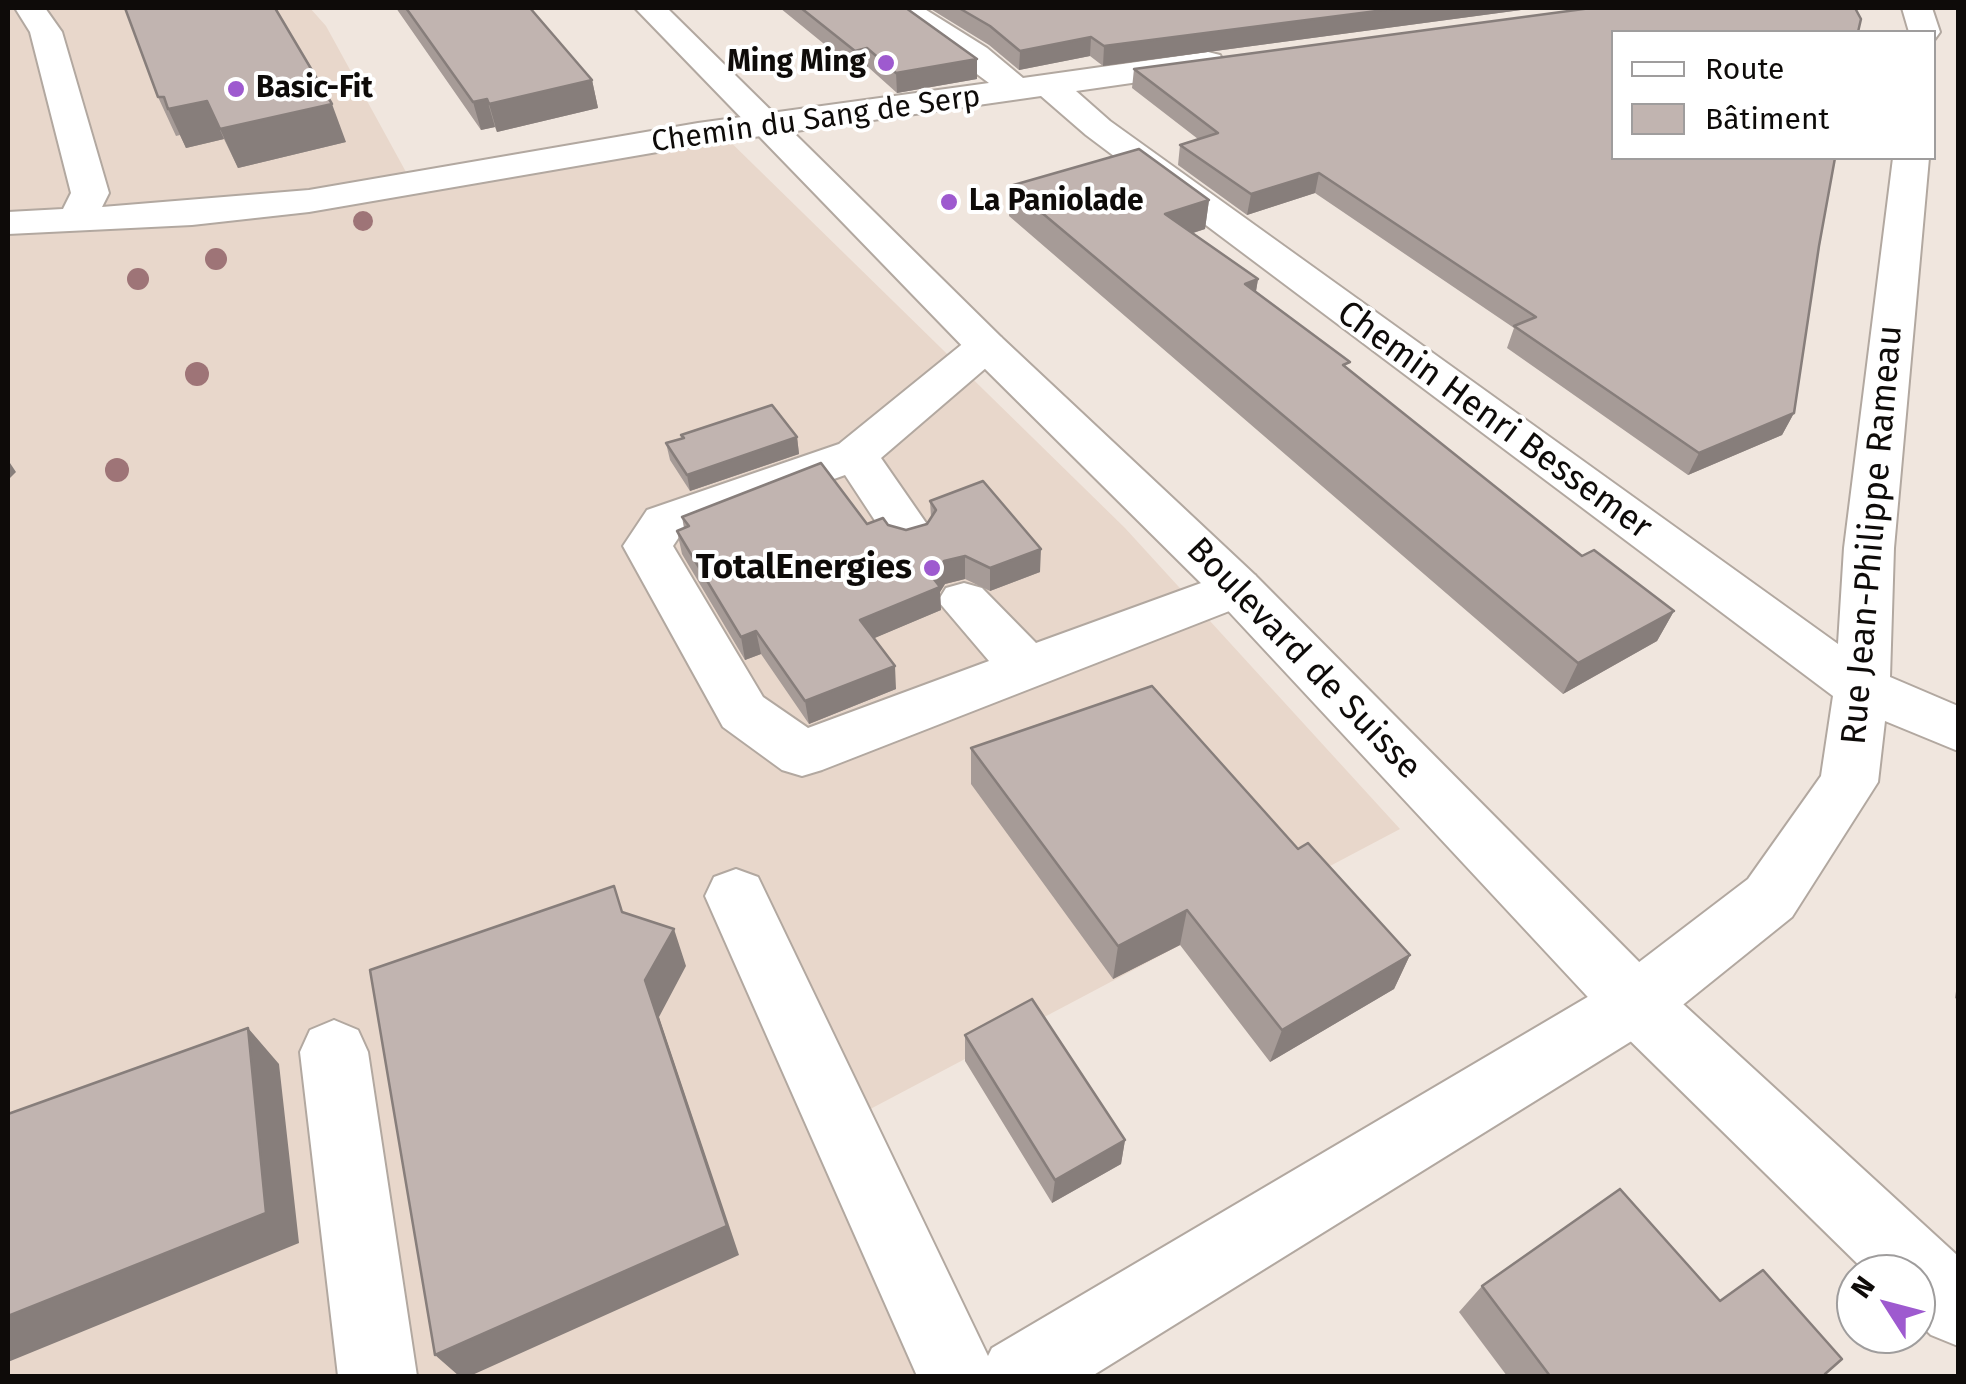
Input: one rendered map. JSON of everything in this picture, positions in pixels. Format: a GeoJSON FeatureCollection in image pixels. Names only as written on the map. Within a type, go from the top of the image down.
{"type":"FeatureCollection","features":[{"type":"Feature","properties":{"kind":"street"},"geometry":{"type":"LineString","coordinates":[[30,8],[46,32],[90,193],[76,220]]}},
{"type":"Feature","properties":{"kind":"street","name":"Boulevard de Suisse"},"geometry":{"type":"LineString","coordinates":[[650,8],[986,346],[1237,588],[1636,1002],[1958,1308]]}},
{"type":"Feature","properties":{"kind":"street","name":"Chemin Henri Bessemer"},"geometry":{"type":"LineString","coordinates":[[903,8],[1098,128],[1728,594],[1862,688],[1958,730]]}},
{"type":"Feature","properties":{"kind":"street","name":"Chemin du Sang de Serp"},"geometry":{"type":"LineString","coordinates":[[8,223],[192,214],[309,201],[766,126],[1240,58]]}},
{"type":"Feature","properties":{"kind":"street","name":"Rue Jean-Philippe Rameau"},"geometry":{"type":"LineString","coordinates":[[1020,1376],[1636,1002],[1770,898],[1848,782],[1862,688],[1869,548],[1911,160]]}},
{"type":"Feature","properties":{"kind":"street"},"geometry":{"type":"LineString","coordinates":[[986,346],[855,455],[664,522],[648,546],[743,712],[802,754],[1237,588]]}},
{"type":"Feature","properties":{"kind":"street"},"geometry":{"type":"LineString","coordinates":[[855,455],[908,532]]}},
{"type":"Feature","properties":{"kind":"street"},"geometry":{"type":"LineString","coordinates":[[964,600],[1026,668]]}},
{"type":"Feature","properties":{"kind":"street"},"geometry":{"type":"LineString","coordinates":[[736,896],[957,1376]]}},
{"type":"Feature","properties":{"kind":"street"},"geometry":{"type":"LineString","coordinates":[[334,1052],[378,1376]]}},
{"type":"Feature","properties":{"kind":"shaded area"},"geometry":{"type":"Polygon","coordinates":[[[8,8],[310,8],[326,26],[406,172],[710,122],[1125,528],[1400,829],[859,1115],[979,1340],[920,1376],[8,1376],[8,8]]]}},
{"type":"Feature","properties":{"kind":"building"},"geometry":{"type":"Polygon","coordinates":[[[125,8],[275,8],[332,104],[220,129],[207,101],[168,109],[164,97],[158,97],[125,8]]]}},
{"type":"Feature","properties":{"kind":"building"},"geometry":{"type":"Polygon","coordinates":[[[406,8],[530,8],[592,80],[489,104],[487,99],[473,102],[406,8]]]}},
{"type":"Feature","properties":{"kind":"building"},"geometry":{"type":"Polygon","coordinates":[[[801,8],[906,8],[977,59],[896,73],[867,48],[855,51],[801,8]]]}},
{"type":"Feature","properties":{"kind":"building"},"geometry":{"type":"Polygon","coordinates":[[[959,8],[1400,8],[1104,46],[1091,37],[1020,51],[990,26],[959,8]]]}},
{"type":"Feature","properties":{"kind":"building"},"geometry":{"type":"Polygon","coordinates":[[[1591,8],[1855,8],[1861,19],[1858,30],[1611,30],[1611,160],[1835,160],[1794,413],[1699,453],[1514,326],[1536,317],[1319,173],[1251,194],[1180,145],[1218,133],[1134,69],[1591,8]]]}},
{"type":"Feature","properties":{"kind":"building"},"geometry":{"type":"Polygon","coordinates":[[[1139,149],[1209,200],[1165,214],[1258,279],[1245,284],[1350,362],[1343,365],[1582,556],[1594,550],[1674,611],[1578,663],[1010,186],[1139,149]]]}},
{"type":"Feature","properties":{"kind":"building"},"geometry":{"type":"Polygon","coordinates":[[[772,405],[797,437],[687,475],[666,443],[684,438],[681,435],[772,405]]]}},
{"type":"Feature","properties":{"kind":"building"},"geometry":{"type":"Polygon","coordinates":[[[821,463],[867,524],[883,518],[888,525],[906,530],[927,524],[936,510],[930,501],[983,481],[1041,549],[990,568],[965,556],[944,561],[933,578],[940,587],[860,620],[895,666],[805,701],[756,631],[741,637],[677,531],[689,526],[682,517],[821,463]]]}},
{"type":"Feature","properties":{"kind":"building"},"geometry":{"type":"Polygon","coordinates":[[[1152,686],[1298,849],[1308,843],[1410,955],[1282,1030],[1187,910],[1118,946],[971,748],[1152,686]]]}},
{"type":"Feature","properties":{"kind":"building"},"geometry":{"type":"Polygon","coordinates":[[[614,886],[622,912],[674,929],[645,980],[727,1226],[435,1355],[370,970],[614,886]]]}},
{"type":"Feature","properties":{"kind":"building"},"geometry":{"type":"Polygon","coordinates":[[[1032,999],[1125,1140],[1055,1180],[965,1035],[1032,999]]]}},
{"type":"Feature","properties":{"kind":"building"},"geometry":{"type":"Polygon","coordinates":[[[248,1028],[266,1213],[8,1316],[8,1114],[248,1028]]]}},
{"type":"Feature","properties":{"kind":"building"},"geometry":{"type":"Polygon","coordinates":[[[1620,1189],[1720,1301],[1763,1270],[1842,1359],[1825,1374],[1828,1376],[1550,1376],[1482,1286],[1620,1189]]]}},
{"type":"Feature","properties":{"kind":"place","name":"Ming Ming"},"geometry":{"type":"Point","coordinates":[886,63]}},
{"type":"Feature","properties":{"kind":"place","name":"Basic-Fit"},"geometry":{"type":"Point","coordinates":[236,89]}},
{"type":"Feature","properties":{"kind":"place","name":"La Paniolade"},"geometry":{"type":"Point","coordinates":[949,202]}},
{"type":"Feature","properties":{"kind":"place","name":"TotalEnergies"},"geometry":{"type":"Point","coordinates":[932,568]}}]}
